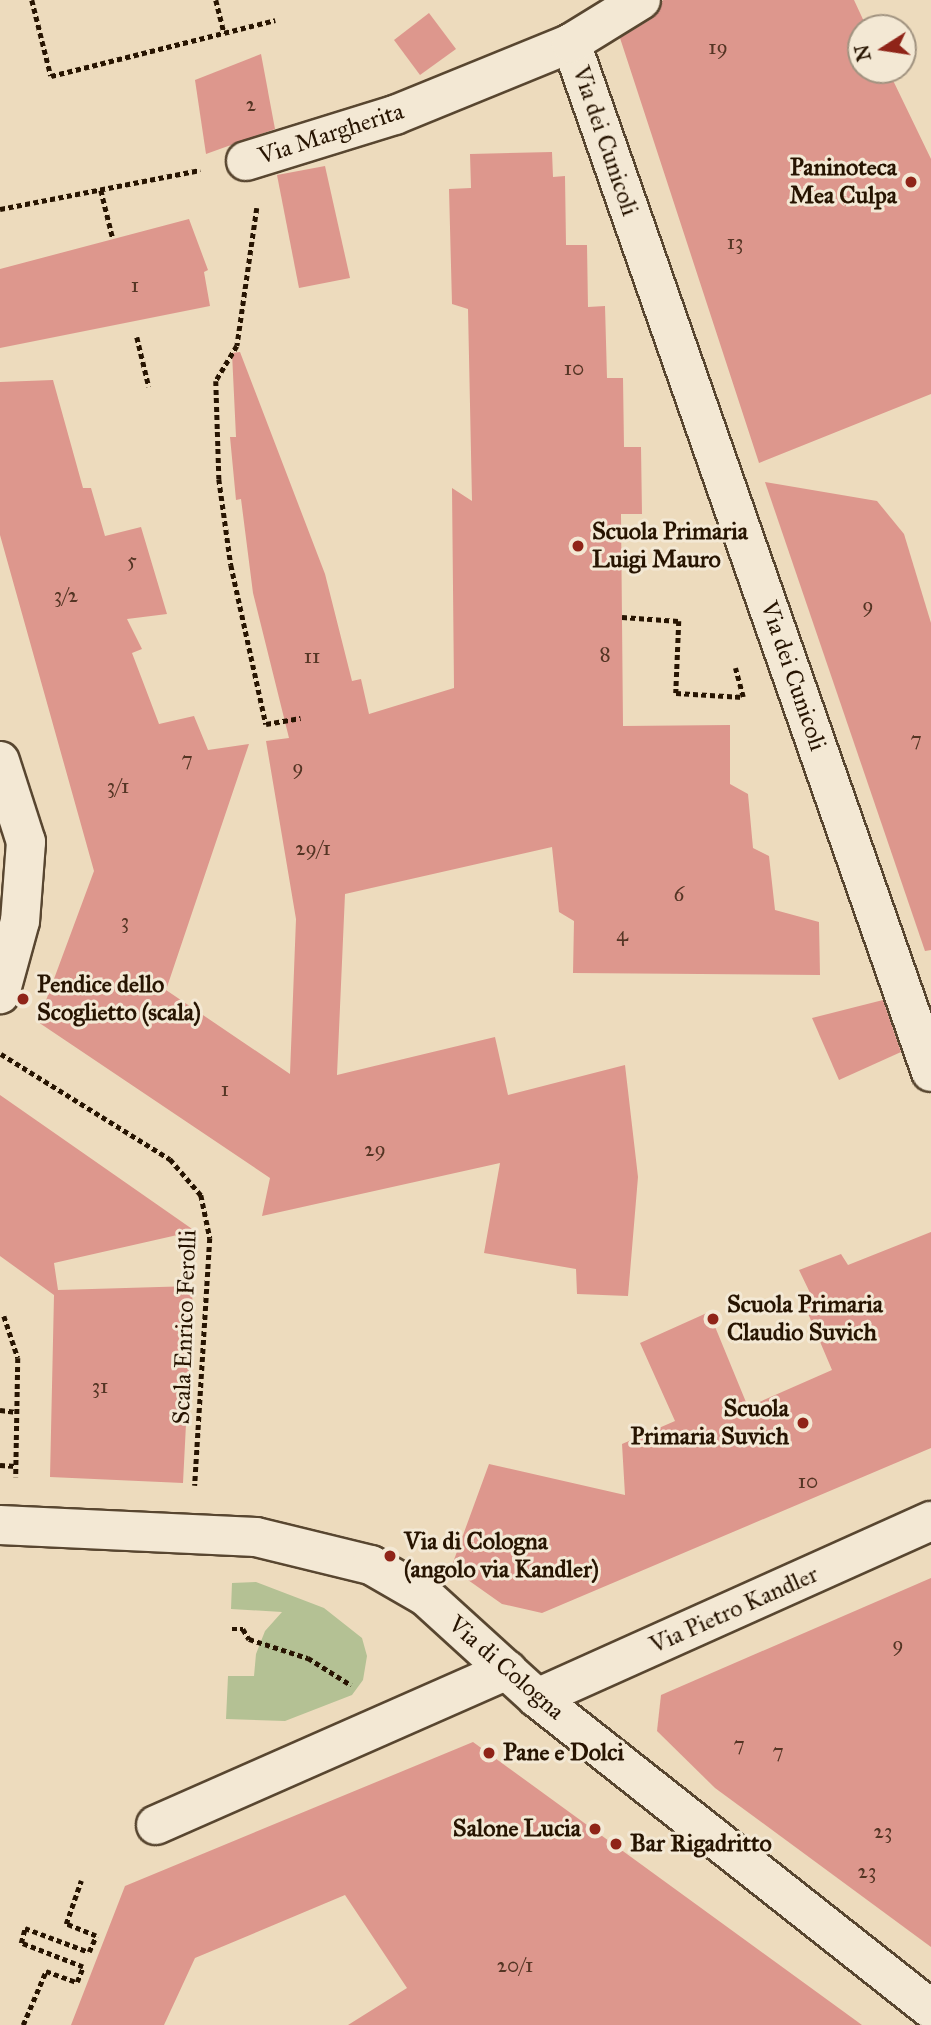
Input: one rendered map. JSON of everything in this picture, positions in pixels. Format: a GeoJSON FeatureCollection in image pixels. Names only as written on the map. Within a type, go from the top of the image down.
{"type":"FeatureCollection","features":[{"type":"Feature","properties":{"kind":"street","name":"Via Margherita"},"geometry":{"type":"LineString","coordinates":[[255,159],[395,115],[571,43],[641,0]]}},
{"type":"Feature","properties":{"kind":"street","name":"Via dei Cunicoli"},"geometry":{"type":"LineString","coordinates":[[571,43],[931,1072]]}},
{"type":"Feature","properties":{"kind":"street"},"geometry":{"type":"LineString","coordinates":[[0,761],[26,842],[20,921],[0,994]]}},
{"type":"Feature","properties":{"kind":"street","name":"Via Pietro Kandler"},"geometry":{"type":"LineString","coordinates":[[537,1698],[931,1521]]}},
{"type":"Feature","properties":{"kind":"street","name":"Via di Cologna"},"geometry":{"type":"LineString","coordinates":[[0,1525],[256,1537],[323,1550],[371,1565],[425,1596],[537,1698],[931,2008]]}},
{"type":"Feature","properties":{"kind":"street"},"geometry":{"type":"LineString","coordinates":[[156,1825],[507,1670]]}},
{"type":"Feature","properties":{"kind":"path"},"geometry":{"type":"LineString","coordinates":[[32,0],[51,76],[275,20]]}},
{"type":"Feature","properties":{"kind":"path"},"geometry":{"type":"LineString","coordinates":[[216,0],[224,33]]}},
{"type":"Feature","properties":{"kind":"path"},"geometry":{"type":"LineString","coordinates":[[255,159],[237,346],[216,381],[219,480],[231,565],[266,724],[300,718]]}},
{"type":"Feature","properties":{"kind":"path","name":"Via Margherita"},"geometry":{"type":"LineString","coordinates":[[0,209],[255,159]]}},
{"type":"Feature","properties":{"kind":"path"},"geometry":{"type":"LineString","coordinates":[[101,190],[113,239]]}},
{"type":"Feature","properties":{"kind":"path"},"geometry":{"type":"LineString","coordinates":[[137,337],[149,387]]}},
{"type":"Feature","properties":{"kind":"path"},"geometry":{"type":"LineString","coordinates":[[622,617],[679,621],[676,694],[743,697],[733,659]]}},
{"type":"Feature","properties":{"kind":"path","name":"Scala Enrico Ferolli"},"geometry":{"type":"LineString","coordinates":[[1,1054],[170,1159],[201,1195],[210,1238],[195,1498]]}},
{"type":"Feature","properties":{"kind":"path"},"geometry":{"type":"LineString","coordinates":[[4,1316],[18,1358],[15,1489]]}},
{"type":"Feature","properties":{"kind":"path"},"geometry":{"type":"LineString","coordinates":[[0,1410],[17,1412]]}},
{"type":"Feature","properties":{"kind":"path"},"geometry":{"type":"LineString","coordinates":[[0,1465],[16,1465]]}},
{"type":"Feature","properties":{"kind":"path"},"geometry":{"type":"LineString","coordinates":[[232,1629],[243,1629],[249,1639],[308,1658],[357,1691]]}},
{"type":"Feature","properties":{"kind":"path"},"geometry":{"type":"LineString","coordinates":[[23,2025],[46,1971],[76,1982],[83,1967],[21,1943],[25,1928],[89,1952],[96,1936],[66,1924],[81,1881]]}},
{"type":"Feature","properties":{"kind":"green space"},"geometry":{"type":"Polygon","coordinates":[[[256,1582],[324,1608],[362,1638],[367,1656],[363,1680],[352,1695],[285,1721],[226,1719],[228,1676],[254,1676],[256,1654],[265,1631],[282,1612],[231,1609],[232,1583],[256,1582]]]}},
{"type":"Feature","properties":{"kind":"building"},"geometry":{"type":"Polygon","coordinates":[[[663,0],[854,0],[860,14],[847,14],[847,84],[895,84],[931,159],[931,394],[759,463],[620,38],[653,18],[663,0]]]}},
{"type":"Feature","properties":{"kind":"building"},"geometry":{"type":"Polygon","coordinates":[[[429,13],[456,49],[420,75],[394,40],[429,13]]]}},
{"type":"Feature","properties":{"kind":"building"},"geometry":{"type":"Polygon","coordinates":[[[261,54],[275,129],[206,154],[195,80],[261,54]]]}},
{"type":"Feature","properties":{"kind":"building"},"geometry":{"type":"Polygon","coordinates":[[[552,152],[553,177],[565,176],[566,245],[587,245],[588,307],[605,306],[607,378],[623,378],[624,447],[641,447],[642,514],[621,514],[623,726],[730,725],[730,784],[748,794],[753,848],[769,856],[775,910],[819,922],[820,975],[573,973],[574,921],[559,912],[552,847],[345,894],[337,1075],[495,1037],[508,1095],[625,1065],[638,1177],[628,1296],[577,1294],[576,1269],[484,1253],[500,1163],[262,1216],[270,1178],[38,1022],[94,871],[0,535],[0,382],[53,380],[83,488],[91,488],[105,536],[141,527],[167,614],[127,619],[142,649],[132,653],[159,724],[194,716],[208,750],[249,744],[166,990],[290,1074],[296,919],[266,741],[289,738],[253,593],[241,499],[236,500],[230,437],[236,437],[232,353],[240,352],[325,574],[352,681],[361,679],[369,714],[454,688],[452,488],[472,501],[468,309],[452,304],[449,189],[471,188],[470,154],[552,152]]]}},
{"type":"Feature","properties":{"kind":"building"},"geometry":{"type":"Polygon","coordinates":[[[325,166],[350,278],[299,288],[277,175],[325,166]]]}},
{"type":"Feature","properties":{"kind":"building"},"geometry":{"type":"Polygon","coordinates":[[[189,219],[208,270],[204,272],[210,306],[0,348],[0,269],[189,219]]]}},
{"type":"Feature","properties":{"kind":"building"},"geometry":{"type":"Polygon","coordinates":[[[765,482],[877,501],[904,534],[931,623],[931,950],[925,951],[765,482]]]}},
{"type":"Feature","properties":{"kind":"building"},"geometry":{"type":"Polygon","coordinates":[[[883,1000],[901,1052],[839,1080],[812,1018],[883,1000]]]}},
{"type":"Feature","properties":{"kind":"building"},"geometry":{"type":"Polygon","coordinates":[[[0,1095],[195,1231],[54,1263],[58,1290],[193,1286],[183,1483],[50,1477],[54,1295],[0,1256],[0,1095]]]}},
{"type":"Feature","properties":{"kind":"building","name":"Scuola Primaria Suvich"},"geometry":{"type":"Polygon","coordinates":[[[931,1232],[931,1448],[542,1613],[502,1604],[451,1568],[489,1464],[625,1495],[622,1444],[675,1421],[640,1343],[709,1312],[748,1407],[832,1370],[804,1304],[813,1299],[799,1270],[841,1254],[848,1265],[931,1232]]]}},
{"type":"Feature","properties":{"kind":"building"},"geometry":{"type":"Polygon","coordinates":[[[931,1578],[931,1947],[715,1788],[657,1731],[661,1695],[931,1578]]]}},
{"type":"Feature","properties":{"kind":"building"},"geometry":{"type":"Polygon","coordinates":[[[473,1742],[862,2025],[348,2025],[407,1988],[345,1895],[195,1958],[164,2025],[71,2025],[125,1886],[473,1742]]]}},
{"type":"Feature","properties":{"kind":"place","name":"Paninoteca Mea Culpa"},"geometry":{"type":"Point","coordinates":[911,182]}},
{"type":"Feature","properties":{"kind":"place","name":"Scuola Primaria Luigi Mauro"},"geometry":{"type":"Point","coordinates":[578,546]}},
{"type":"Feature","properties":{"kind":"place","name":"Pendice dello Scoglietto (scala)"},"geometry":{"type":"Point","coordinates":[23,999]}},
{"type":"Feature","properties":{"kind":"place","name":"Scuola Primaria Claudio Suvich"},"geometry":{"type":"Point","coordinates":[713,1319]}},
{"type":"Feature","properties":{"kind":"place","name":"Scuola Primaria Suvich"},"geometry":{"type":"Point","coordinates":[803,1423]}},
{"type":"Feature","properties":{"kind":"place","name":"Via di Cologna (angolo via Kandler)"},"geometry":{"type":"Point","coordinates":[390,1556]}},
{"type":"Feature","properties":{"kind":"place","name":"Pane e Dolci"},"geometry":{"type":"Point","coordinates":[489,1753]}},
{"type":"Feature","properties":{"kind":"place","name":"Salone Lucia"},"geometry":{"type":"Point","coordinates":[595,1829]}},
{"type":"Feature","properties":{"kind":"place","name":"Bar Rigadritto"},"geometry":{"type":"Point","coordinates":[616,1844]}}]}
